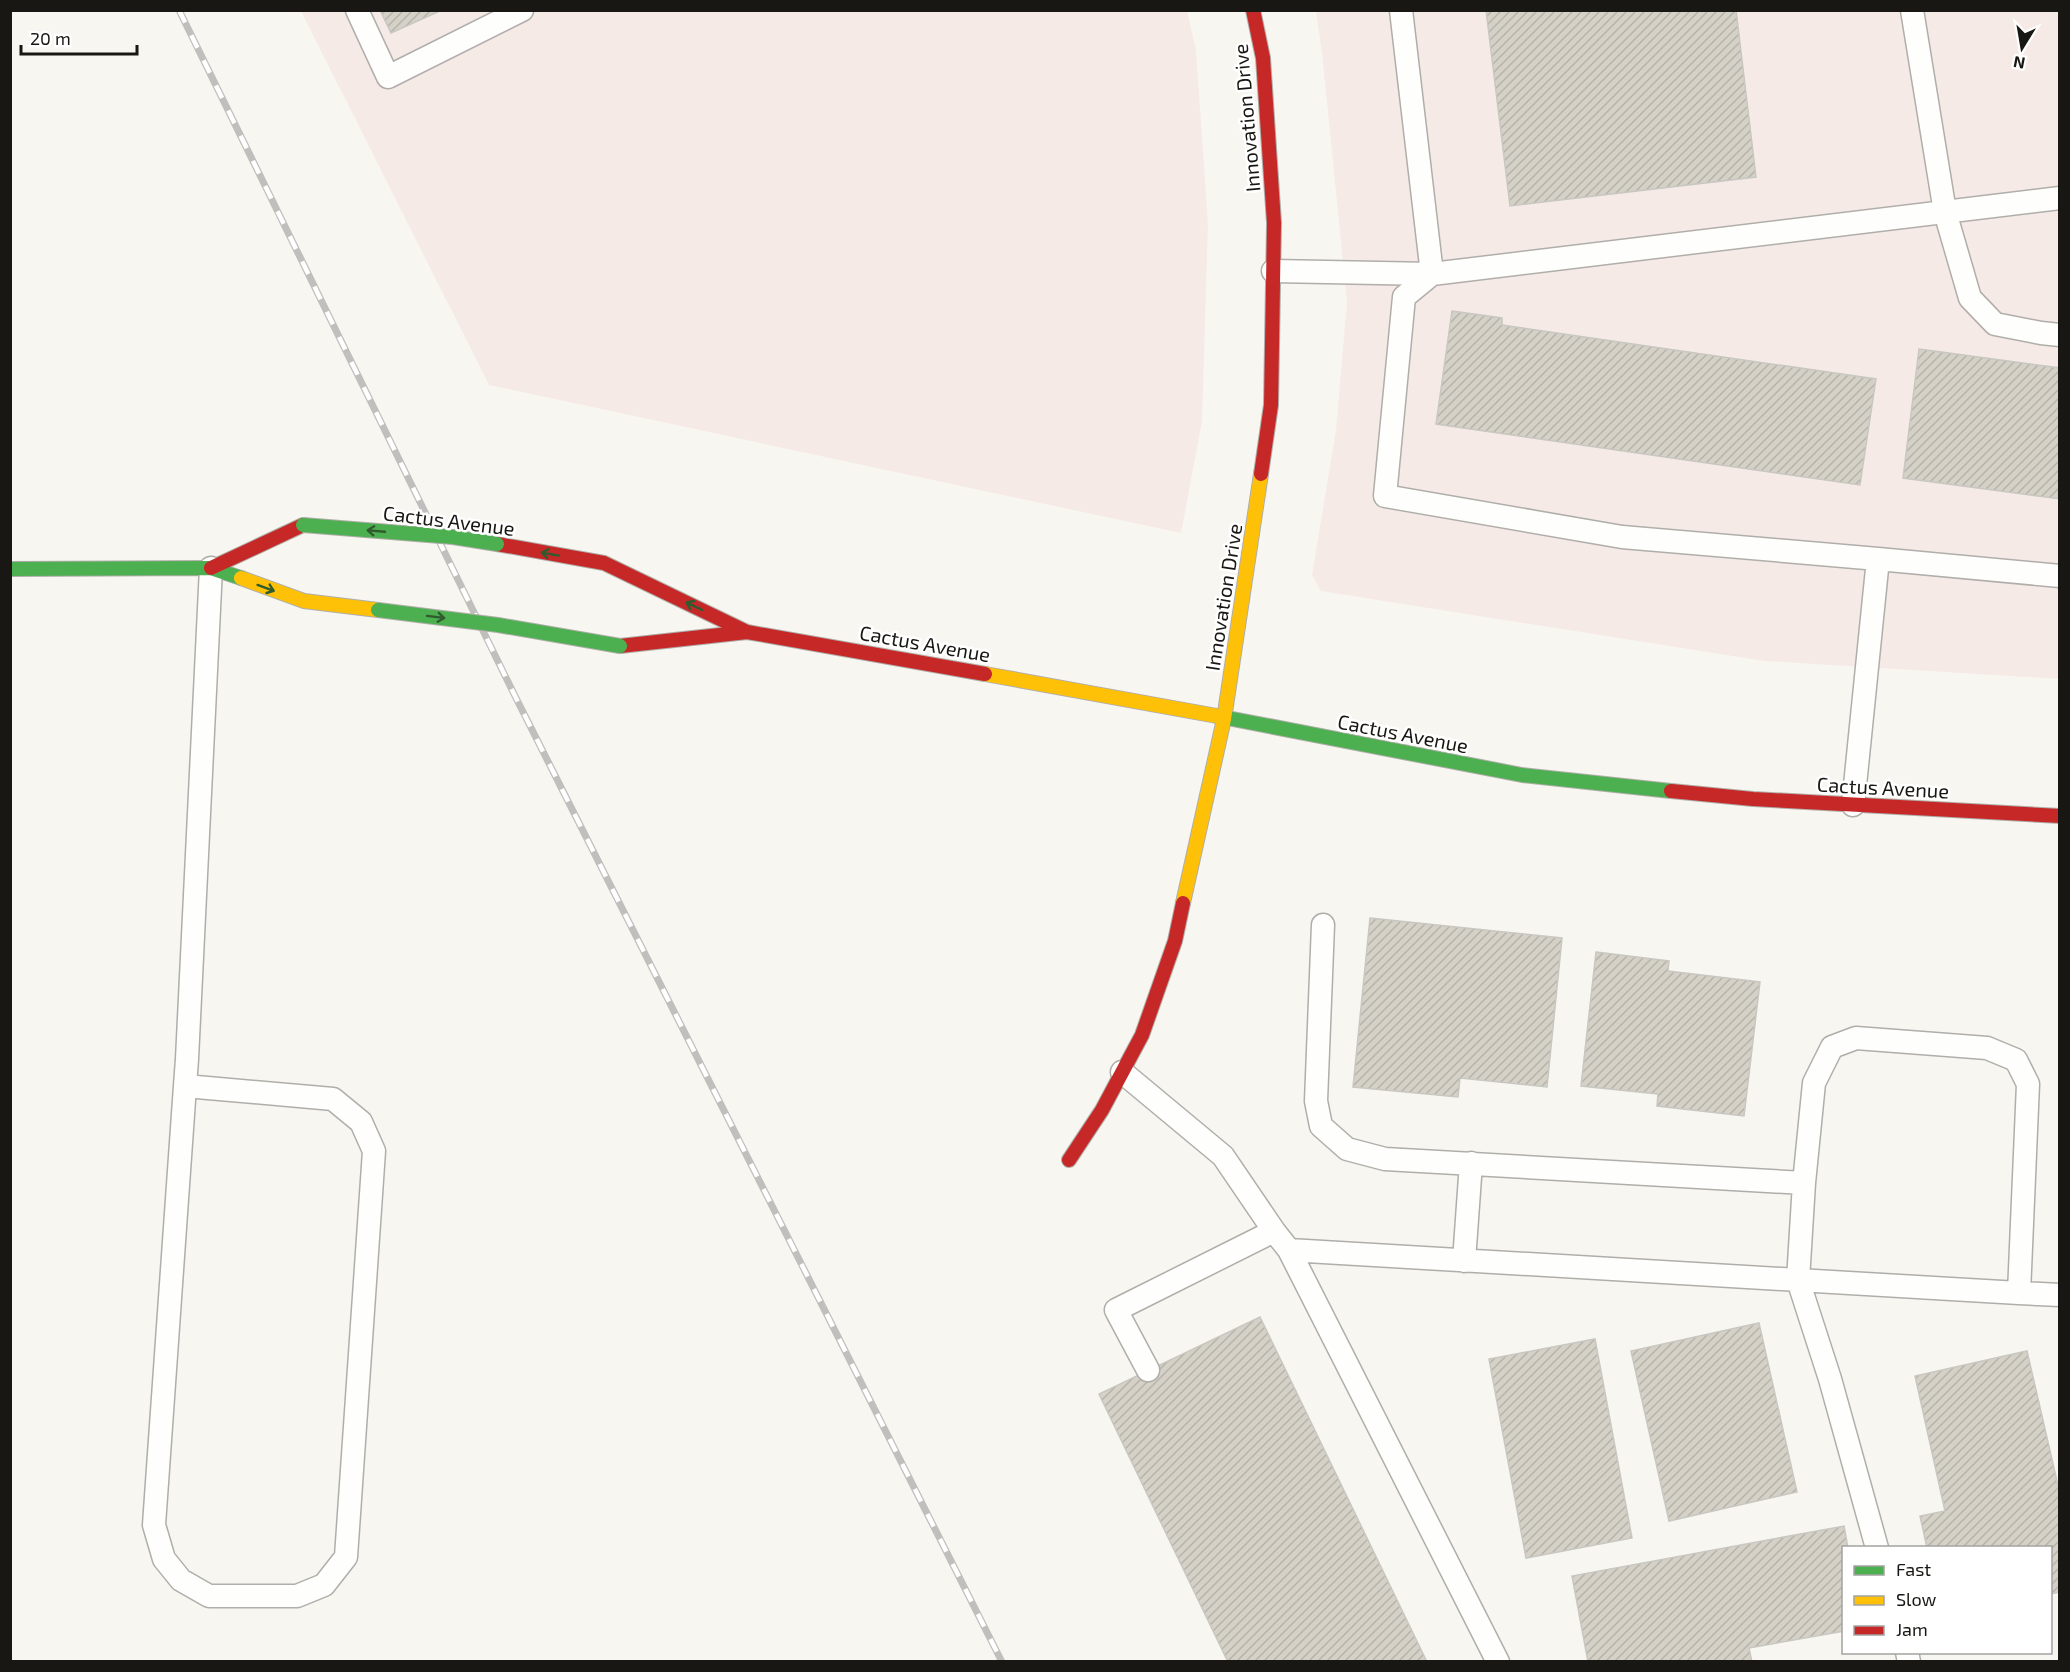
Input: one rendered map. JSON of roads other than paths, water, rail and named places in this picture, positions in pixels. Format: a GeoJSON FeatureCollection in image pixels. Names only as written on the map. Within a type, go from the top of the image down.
{"type":"FeatureCollection","features":[{"type":"Feature","properties":{"kind":"main road","name":"Innovation Drive"},"geometry":{"type":"LineString","coordinates":[[1069,1160],[1102,1110],[1143,1035],[1175,941],[1224,719],[1247,575],[1270,405],[1274,223],[1263,58],[1253,10]]}},
{"type":"Feature","properties":{"kind":"main road","name":"Cactus Avenue"},"geometry":{"type":"LineString","coordinates":[[211,568],[303,525],[453,537],[604,563],[747,632],[1128,699],[1522,775],[1753,799],[2060,816]]}},
{"type":"Feature","properties":{"kind":"main road","name":"Cactus Avenue"},"geometry":{"type":"LineString","coordinates":[[10,569],[211,568],[304,601],[498,625],[620,646],[747,632]]}},
{"type":"Feature","properties":{"kind":"lane"},"geometry":{"type":"LineString","coordinates":[[357,10],[388,77],[522,10]]}},
{"type":"Feature","properties":{"kind":"lane"},"geometry":{"type":"LineString","coordinates":[[1401,10],[1432,274]]}},
{"type":"Feature","properties":{"kind":"lane"},"geometry":{"type":"LineString","coordinates":[[1912,10],[1945,212],[1970,298],[1995,324],[2041,333],[2060,334]]}},
{"type":"Feature","properties":{"kind":"lane"},"geometry":{"type":"LineString","coordinates":[[1273,272],[1432,274],[2060,198]]}},
{"type":"Feature","properties":{"kind":"lane"},"geometry":{"type":"LineString","coordinates":[[1432,274],[1404,297],[1385,496],[1622,537],[2060,576]]}},
{"type":"Feature","properties":{"kind":"lane"},"geometry":{"type":"LineString","coordinates":[[1853,805],[1878,559]]}},
{"type":"Feature","properties":{"kind":"lane"},"geometry":{"type":"LineString","coordinates":[[185,1086],[333,1099],[361,1122],[374,1151],[346,1557],[324,1585],[297,1596],[209,1596],[181,1580],[164,1559],[154,1525],[185,1086],[211,568]]}},
{"type":"Feature","properties":{"kind":"lane"},"geometry":{"type":"LineString","coordinates":[[1323,925],[1316,1101],[1322,1126],[1347,1149],[1385,1159],[1804,1183]]}},
{"type":"Feature","properties":{"kind":"lane"},"geometry":{"type":"LineString","coordinates":[[1876,1546],[1830,1379],[1798,1280],[1804,1183],[1814,1083],[1832,1047],[1856,1038],[1987,1048],[2016,1060],[2028,1084],[2019,1293]]}},
{"type":"Feature","properties":{"kind":"lane"},"geometry":{"type":"LineString","coordinates":[[1122,1072],[1223,1155],[1289,1250],[1498,1662]]}},
{"type":"Feature","properties":{"kind":"lane"},"geometry":{"type":"LineString","coordinates":[[1464,1261],[1472,1163]]}},
{"type":"Feature","properties":{"kind":"lane"},"geometry":{"type":"LineString","coordinates":[[1148,1370],[1116,1310],[1274,1231]]}},
{"type":"Feature","properties":{"kind":"lane"},"geometry":{"type":"LineString","coordinates":[[1289,1250],[2060,1295]]}},
{"type":"Feature","properties":{"kind":"railway"},"geometry":{"type":"LineString","coordinates":[[179,10],[514,694],[1002,1662]]}}]}
